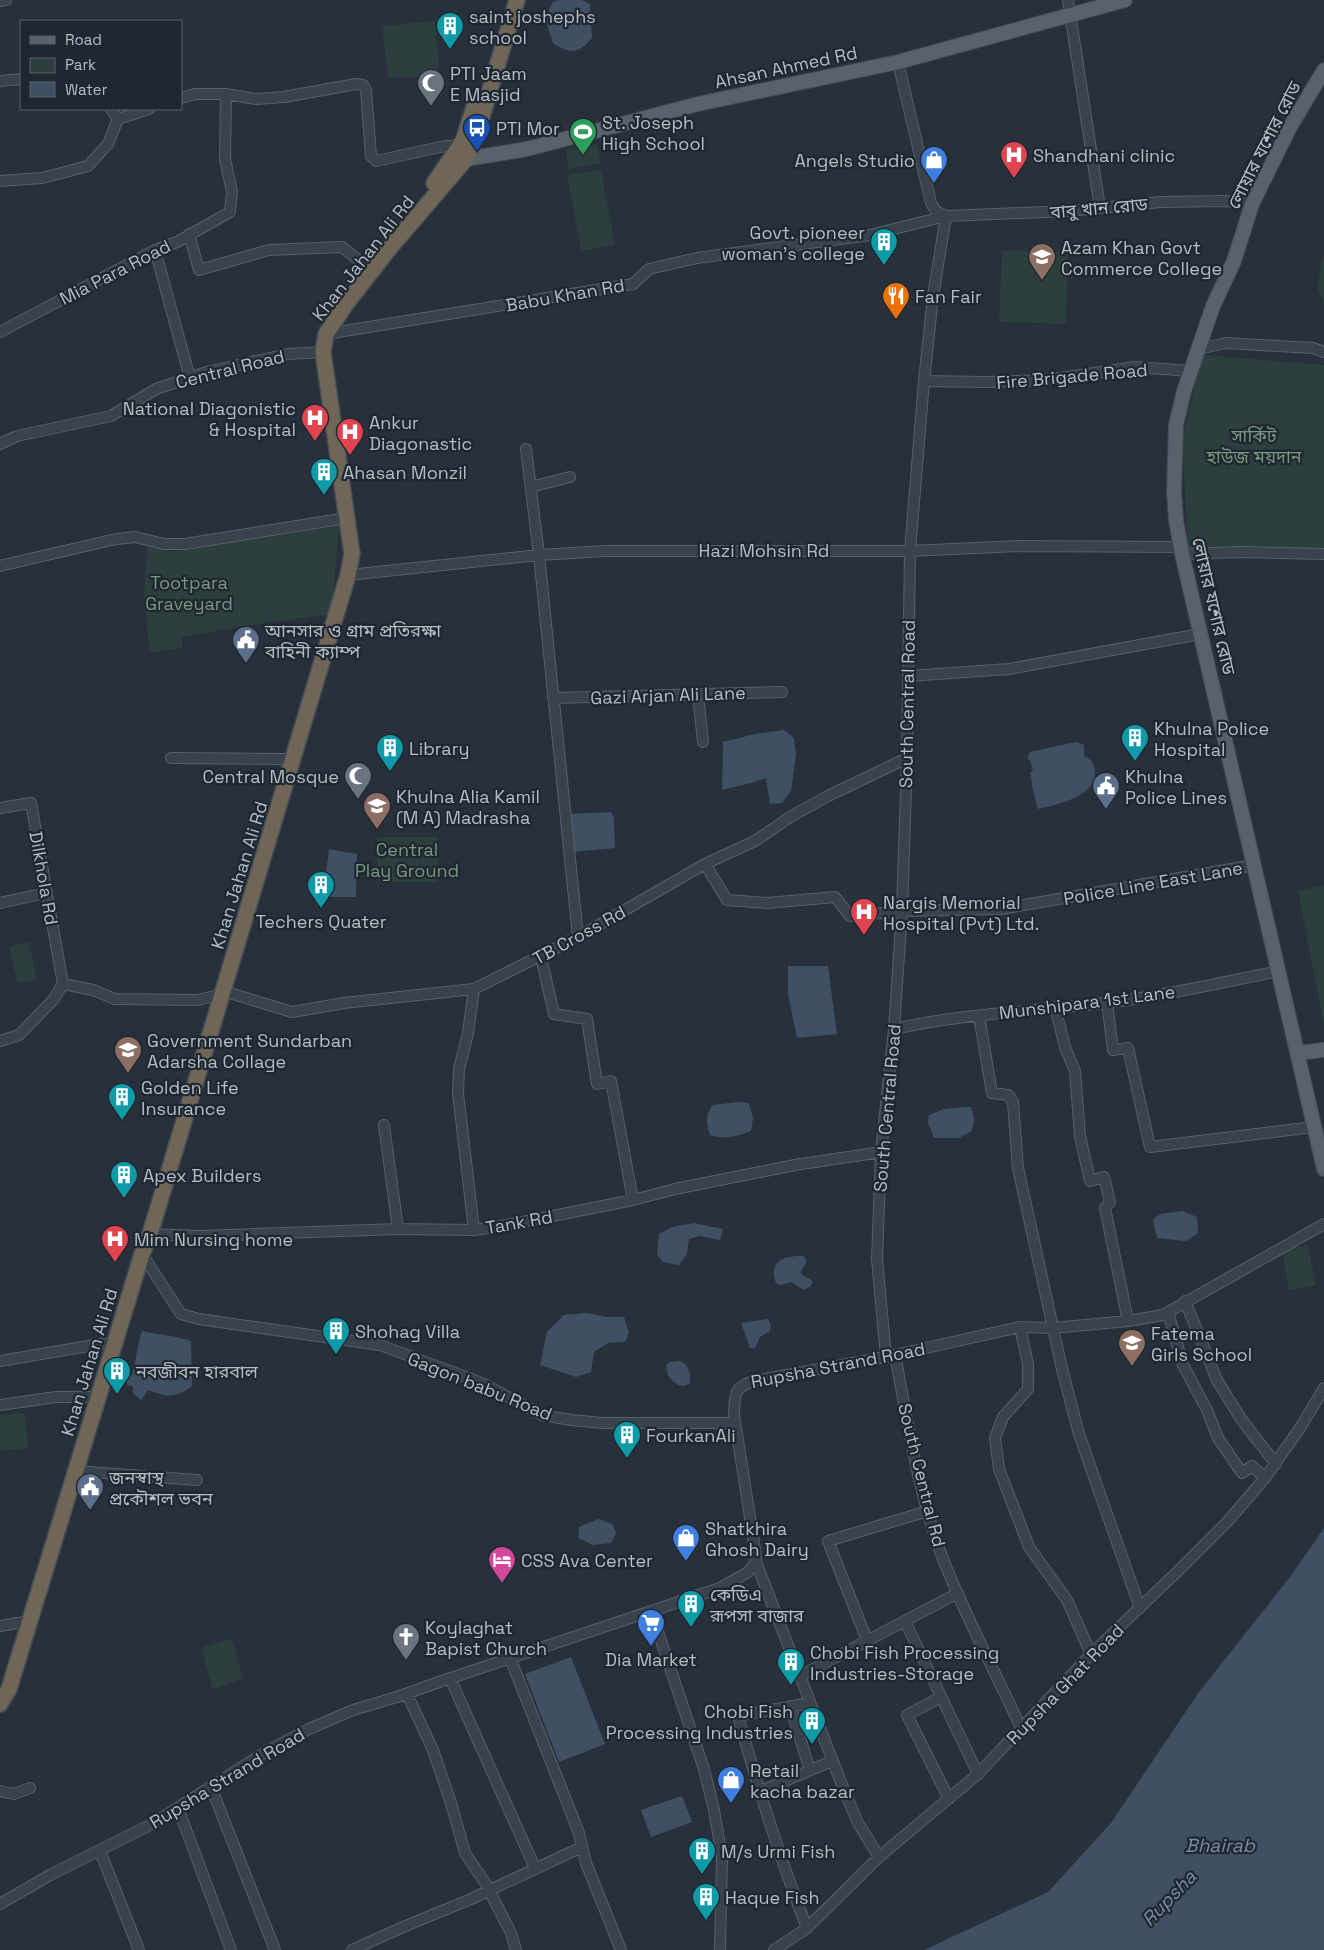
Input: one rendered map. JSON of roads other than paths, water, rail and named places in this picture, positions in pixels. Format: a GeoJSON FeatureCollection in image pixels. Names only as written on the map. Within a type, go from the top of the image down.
{"type":"FeatureCollection","features":[{"type":"Feature","properties":{"kind":"highway","name":"Khan Jahan Ali Rd"},"geometry":{"type":"LineString","coordinates":[[318,352],[326,334],[346,304],[389,250],[460,153],[509,0]]}},
{"type":"Feature","properties":{"kind":"highway","name":"Khan Jahan Ali Rd"},"geometry":{"type":"LineString","coordinates":[[25,1622],[94,1397],[150,1234],[219,994],[264,824],[342,573],[345,552],[343,519],[318,352],[317,328],[365,265],[438,178],[460,153],[473,146],[517,0]]}},
{"type":"Feature","properties":{"kind":"highway","name":"Khan Jahan Ali Rd"},"geometry":{"type":"LineString","coordinates":[[0,1704],[1,1687],[25,1622],[75,1471],[106,1343],[219,994],[348,575],[352,554],[343,519]]}},
{"type":"Feature","properties":{"kind":"main road","name":"Ahsan Ahmed Rd"},"geometry":{"type":"LineString","coordinates":[[460,153],[527,149],[698,104],[898,62],[1124,0]]}},
{"type":"Feature","properties":{"kind":"main road","name":"লোয়ার যশোর রোড"},"geometry":{"type":"LineString","coordinates":[[1324,70],[1290,128],[1252,204],[1234,261],[1213,306],[1184,391],[1176,425],[1174,491],[1181,551],[1324,1169]]}},
{"type":"Feature","properties":{"kind":"main road"},"geometry":{"type":"LineString","coordinates":[[1297,1053],[1324,1050]]}},
{"type":"Feature","properties":{"kind":"street"},"geometry":{"type":"LineString","coordinates":[[0,0],[6,0]]}},
{"type":"Feature","properties":{"kind":"street"},"geometry":{"type":"LineString","coordinates":[[1068,0],[1100,208]]}},
{"type":"Feature","properties":{"kind":"street"},"geometry":{"type":"LineString","coordinates":[[898,62],[931,203],[936,211],[946,216]]}},
{"type":"Feature","properties":{"kind":"street"},"geometry":{"type":"LineString","coordinates":[[0,81],[20,79]]}},
{"type":"Feature","properties":{"kind":"street"},"geometry":{"type":"LineString","coordinates":[[182,98],[194,94],[226,94],[256,99],[284,98],[356,84],[363,85],[366,90],[371,156],[376,160],[445,146],[460,153]]}},
{"type":"Feature","properties":{"kind":"street","name":"Mia Para Road"},"geometry":{"type":"LineString","coordinates":[[0,332],[155,250],[177,242],[230,212],[232,192],[226,159],[226,94]]}},
{"type":"Feature","properties":{"kind":"street"},"geometry":{"type":"LineString","coordinates":[[112,110],[118,119]]}},
{"type":"Feature","properties":{"kind":"street"},"geometry":{"type":"LineString","coordinates":[[118,119],[146,110]]}},
{"type":"Feature","properties":{"kind":"street"},"geometry":{"type":"LineString","coordinates":[[0,181],[42,178],[88,166],[108,144],[118,119]]}},
{"type":"Feature","properties":{"kind":"street","name":"বাবু খান রোড"},"geometry":{"type":"LineString","coordinates":[[946,216],[1002,215],[1161,202],[1226,201],[1252,204]]}},
{"type":"Feature","properties":{"kind":"street","name":"Babu Khan Rd"},"geometry":{"type":"LineString","coordinates":[[326,334],[633,284],[649,269],[697,258],[870,235],[946,216]]}},
{"type":"Feature","properties":{"kind":"street","name":"South Central Road"},"geometry":{"type":"LineString","coordinates":[[890,1356],[877,1259],[881,1152],[894,1030],[902,911],[907,758],[910,551],[933,296],[946,216]]}},
{"type":"Feature","properties":{"kind":"street"},"geometry":{"type":"LineString","coordinates":[[189,234],[199,270],[269,250],[342,247],[365,265]]}},
{"type":"Feature","properties":{"kind":"street"},"geometry":{"type":"LineString","coordinates":[[155,250],[190,378]]}},
{"type":"Feature","properties":{"kind":"street"},"geometry":{"type":"LineString","coordinates":[[1198,349],[1226,343],[1303,347],[1324,352]]}},
{"type":"Feature","properties":{"kind":"street","name":"Central Road"},"geometry":{"type":"LineString","coordinates":[[0,444],[17,436],[111,416],[156,389],[207,372],[288,354],[318,352]]}},
{"type":"Feature","properties":{"kind":"street","name":"Fire Brigade Road"},"geometry":{"type":"LineString","coordinates":[[924,381],[1046,380],[1135,368],[1191,371]]}},
{"type":"Feature","properties":{"kind":"street"},"geometry":{"type":"LineString","coordinates":[[526,449],[539,555],[578,937]]}},
{"type":"Feature","properties":{"kind":"street"},"geometry":{"type":"LineString","coordinates":[[531,487],[570,477]]}},
{"type":"Feature","properties":{"kind":"street"},"geometry":{"type":"LineString","coordinates":[[0,566],[116,539],[135,537],[164,544],[185,544],[343,519]]}},
{"type":"Feature","properties":{"kind":"street","name":"Hazi Mohsin Rd"},"geometry":{"type":"LineString","coordinates":[[348,575],[539,555],[605,551],[910,551],[1018,546],[1324,554]]}},
{"type":"Feature","properties":{"kind":"street"},"geometry":{"type":"LineString","coordinates":[[908,676],[1008,669],[1200,634]]}},
{"type":"Feature","properties":{"kind":"street","name":"Gazi Arjan Ali Lane"},"geometry":{"type":"LineString","coordinates":[[553,698],[782,692]]}},
{"type":"Feature","properties":{"kind":"street"},"geometry":{"type":"LineString","coordinates":[[698,694],[703,742]]}},
{"type":"Feature","properties":{"kind":"street"},"geometry":{"type":"LineString","coordinates":[[171,758],[285,759]]}},
{"type":"Feature","properties":{"kind":"street","name":"TB Cross Rd"},"geometry":{"type":"LineString","coordinates":[[219,994],[292,1012],[474,989],[578,937],[705,864],[756,841],[790,817],[828,796],[907,758]]}},
{"type":"Feature","properties":{"kind":"street","name":"Dilkhola Rd"},"geometry":{"type":"LineString","coordinates":[[0,808],[31,803],[63,984]]}},
{"type":"Feature","properties":{"kind":"street","name":"Police Line East Lane"},"geometry":{"type":"LineString","coordinates":[[705,864],[727,900],[768,904],[834,897],[850,916],[902,911],[1000,910],[1254,865]]}},
{"type":"Feature","properties":{"kind":"street"},"geometry":{"type":"LineString","coordinates":[[0,903],[46,893]]}},
{"type":"Feature","properties":{"kind":"street"},"geometry":{"type":"LineString","coordinates":[[541,957],[554,1014],[587,1019],[597,1084],[611,1081],[633,1200]]}},
{"type":"Feature","properties":{"kind":"street","name":"Munshipara 1st Lane"},"geometry":{"type":"LineString","coordinates":[[894,1030],[913,1025],[979,1016],[1127,1000],[1279,971]]}},
{"type":"Feature","properties":{"kind":"street"},"geometry":{"type":"LineString","coordinates":[[0,1041],[19,1035],[53,1000],[63,984],[93,990],[115,999],[197,1000],[219,994]]}},
{"type":"Feature","properties":{"kind":"street"},"geometry":{"type":"LineString","coordinates":[[474,989],[468,1033],[459,1069],[458,1093],[474,1230]]}},
{"type":"Feature","properties":{"kind":"street"},"geometry":{"type":"LineString","coordinates":[[1107,1002],[1113,1050],[1128,1048],[1150,1147],[1314,1127]]}},
{"type":"Feature","properties":{"kind":"street"},"geometry":{"type":"LineString","coordinates":[[1055,1008],[1065,1047],[1075,1071],[1080,1136],[1090,1181],[1104,1177],[1110,1202],[1105,1208],[1128,1321]]}},
{"type":"Feature","properties":{"kind":"street"},"geometry":{"type":"LineString","coordinates":[[979,1016],[992,1093],[1008,1095],[1013,1102],[1018,1168],[1078,1434],[1140,1608]]}},
{"type":"Feature","properties":{"kind":"street"},"geometry":{"type":"LineString","coordinates":[[384,1125],[398,1229]]}},
{"type":"Feature","properties":{"kind":"street","name":"Tank Rd"},"geometry":{"type":"LineString","coordinates":[[150,1234],[200,1236],[398,1229],[474,1230],[633,1200],[675,1189],[795,1165],[881,1152]]}},
{"type":"Feature","properties":{"kind":"street","name":"Rupsha Strand Road"},"geometry":{"type":"LineString","coordinates":[[0,1904],[50,1874],[152,1824],[267,1751],[309,1728],[353,1710],[407,1694],[720,1588],[748,1572],[756,1562],[735,1423],[735,1397],[737,1390],[742,1385],[753,1381],[890,1356],[1020,1326],[1053,1328],[1128,1321],[1163,1314],[1324,1224]]}},
{"type":"Feature","properties":{"kind":"street","name":"Gagon babu Road"},"geometry":{"type":"LineString","coordinates":[[142,1254],[181,1314],[199,1319],[380,1345],[482,1383],[542,1415],[552,1417],[603,1423],[735,1423]]}},
{"type":"Feature","properties":{"kind":"street"},"geometry":{"type":"LineString","coordinates":[[1185,1301],[1217,1380],[1241,1419],[1276,1464]]}},
{"type":"Feature","properties":{"kind":"street"},"geometry":{"type":"LineString","coordinates":[[1168,1312],[1183,1365],[1207,1410],[1218,1438],[1242,1473],[1252,1466],[1265,1478]]}},
{"type":"Feature","properties":{"kind":"street"},"geometry":{"type":"LineString","coordinates":[[1020,1326],[1028,1364],[1028,1389],[1003,1417],[995,1438],[999,1469],[1029,1547],[1067,1600],[1091,1654]]}},
{"type":"Feature","properties":{"kind":"street"},"geometry":{"type":"LineString","coordinates":[[0,1360],[106,1343]]}},
{"type":"Feature","properties":{"kind":"street","name":"South Central Rd"},"geometry":{"type":"LineString","coordinates":[[890,1356],[928,1511],[942,1557],[1021,1728]]}},
{"type":"Feature","properties":{"kind":"street","name":"Rupsha Ghat Road"},"geometry":{"type":"LineString","coordinates":[[774,1950],[807,1928],[879,1857],[978,1774],[1091,1654],[1228,1521],[1276,1464],[1324,1388]]}},
{"type":"Feature","properties":{"kind":"street"},"geometry":{"type":"LineString","coordinates":[[0,1405],[56,1397],[94,1397]]}},
{"type":"Feature","properties":{"kind":"street"},"geometry":{"type":"LineString","coordinates":[[75,1471],[197,1480]]}},
{"type":"Feature","properties":{"kind":"street"},"geometry":{"type":"LineString","coordinates":[[867,1640],[828,1541],[928,1511]]}},
{"type":"Feature","properties":{"kind":"street"},"geometry":{"type":"LineString","coordinates":[[756,1562],[832,1761],[858,1823],[879,1857]]}},
{"type":"Feature","properties":{"kind":"street"},"geometry":{"type":"LineString","coordinates":[[800,1676],[958,1593]]}},
{"type":"Feature","properties":{"kind":"street"},"geometry":{"type":"LineString","coordinates":[[651,1611],[704,1768],[714,1810],[722,1857],[720,1950]]}},
{"type":"Feature","properties":{"kind":"street"},"geometry":{"type":"LineString","coordinates":[[905,1621],[978,1774]]}},
{"type":"Feature","properties":{"kind":"street"},"geometry":{"type":"LineString","coordinates":[[0,1626],[25,1622]]}},
{"type":"Feature","properties":{"kind":"street"},"geometry":{"type":"LineString","coordinates":[[510,1658],[579,1833],[586,1863],[621,1950]]}},
{"type":"Feature","properties":{"kind":"street"},"geometry":{"type":"LineString","coordinates":[[450,1678],[535,1868]]}},
{"type":"Feature","properties":{"kind":"street"},"geometry":{"type":"LineString","coordinates":[[407,1694],[433,1750],[466,1854],[489,1890],[511,1934],[516,1950]]}},
{"type":"Feature","properties":{"kind":"street"},"geometry":{"type":"LineString","coordinates":[[941,1697],[907,1716],[949,1799]]}},
{"type":"Feature","properties":{"kind":"street"},"geometry":{"type":"LineString","coordinates":[[807,1928],[789,1882],[759,1792],[738,1716],[810,1703]]}},
{"type":"Feature","properties":{"kind":"street"},"geometry":{"type":"LineString","coordinates":[[790,1706],[810,1770]]}},
{"type":"Feature","properties":{"kind":"street"},"geometry":{"type":"LineString","coordinates":[[759,1792],[832,1761]]}},
{"type":"Feature","properties":{"kind":"street"},"geometry":{"type":"LineString","coordinates":[[211,1787],[274,1950]]}},
{"type":"Feature","properties":{"kind":"street"},"geometry":{"type":"LineString","coordinates":[[0,1791],[14,1794],[30,1788]]}},
{"type":"Feature","properties":{"kind":"street"},"geometry":{"type":"LineString","coordinates":[[178,1808],[231,1950]]}},
{"type":"Feature","properties":{"kind":"street"},"geometry":{"type":"LineString","coordinates":[[352,1950],[471,1899],[582,1847]]}},
{"type":"Feature","properties":{"kind":"street"},"geometry":{"type":"LineString","coordinates":[[100,1851],[139,1950]]}},
{"type":"Feature","properties":{"kind":"water"},"geometry":{"type":"Polygon","coordinates":[[[558,0],[582,0],[590,4],[592,38],[578,50],[569,51],[553,43],[545,18],[553,2],[558,0]]]}},
{"type":"Feature","properties":{"kind":"water"},"geometry":{"type":"Polygon","coordinates":[[[784,730],[794,738],[796,754],[791,791],[782,803],[770,804],[766,778],[722,790],[723,742],[755,734],[784,730]]]}},
{"type":"Feature","properties":{"kind":"water"},"geometry":{"type":"Polygon","coordinates":[[[1076,742],[1084,745],[1084,756],[1093,764],[1095,771],[1094,780],[1083,793],[1075,798],[1038,809],[1030,772],[1033,771],[1030,760],[1027,759],[1030,752],[1076,742]]]}},
{"type":"Feature","properties":{"kind":"water"},"geometry":{"type":"Polygon","coordinates":[[[611,812],[614,818],[615,848],[571,852],[570,814],[611,812]]]}},
{"type":"Feature","properties":{"kind":"water"},"geometry":{"type":"Polygon","coordinates":[[[329,849],[357,854],[356,897],[323,897],[329,849]]]}},
{"type":"Feature","properties":{"kind":"water"},"geometry":{"type":"Polygon","coordinates":[[[788,966],[828,966],[837,1034],[797,1038],[788,994],[788,966]]]}},
{"type":"Feature","properties":{"kind":"water"},"geometry":{"type":"Polygon","coordinates":[[[739,1102],[749,1103],[753,1118],[751,1131],[726,1137],[710,1135],[707,1119],[713,1105],[739,1102]]]}},
{"type":"Feature","properties":{"kind":"water"},"geometry":{"type":"Polygon","coordinates":[[[971,1107],[974,1119],[972,1131],[959,1138],[934,1138],[928,1123],[929,1115],[944,1109],[971,1107]]]}},
{"type":"Feature","properties":{"kind":"water"},"geometry":{"type":"Polygon","coordinates":[[[1183,1211],[1197,1217],[1198,1233],[1186,1241],[1157,1238],[1153,1220],[1160,1214],[1183,1211]]]}},
{"type":"Feature","properties":{"kind":"water"},"geometry":{"type":"Polygon","coordinates":[[[694,1223],[723,1229],[720,1240],[700,1236],[689,1239],[687,1254],[679,1265],[663,1262],[657,1255],[659,1234],[672,1227],[694,1223]]]}},
{"type":"Feature","properties":{"kind":"water"},"geometry":{"type":"Polygon","coordinates":[[[804,1256],[806,1263],[801,1273],[813,1282],[811,1286],[804,1290],[791,1282],[780,1285],[776,1283],[774,1269],[780,1260],[804,1256]]]}},
{"type":"Feature","properties":{"kind":"water"},"geometry":{"type":"Polygon","coordinates":[[[587,1313],[607,1317],[624,1317],[629,1333],[625,1342],[608,1343],[594,1352],[591,1372],[576,1377],[540,1365],[547,1332],[564,1315],[587,1313]]]}},
{"type":"Feature","properties":{"kind":"water"},"geometry":{"type":"Polygon","coordinates":[[[768,1319],[771,1325],[770,1331],[760,1337],[755,1348],[750,1348],[741,1323],[768,1319]]]}},
{"type":"Feature","properties":{"kind":"water"},"geometry":{"type":"Polygon","coordinates":[[[142,1331],[179,1337],[191,1341],[192,1386],[181,1393],[171,1396],[148,1390],[141,1400],[133,1393],[133,1386],[127,1385],[127,1376],[132,1375],[142,1331]]]}},
{"type":"Feature","properties":{"kind":"water"},"geometry":{"type":"Polygon","coordinates":[[[680,1361],[686,1365],[690,1373],[690,1383],[682,1386],[670,1378],[666,1369],[667,1364],[670,1362],[680,1361]]]}},
{"type":"Feature","properties":{"kind":"water"},"geometry":{"type":"Polygon","coordinates":[[[599,1519],[612,1524],[616,1533],[611,1543],[593,1545],[578,1538],[579,1527],[599,1519]]]}},
{"type":"Feature","properties":{"kind":"water","name":"Bhairab"},"geometry":{"type":"Polygon","coordinates":[[[1324,1528],[1324,1950],[924,1950],[1048,1892],[1111,1823],[1199,1692],[1290,1577],[1324,1528]]]}},
{"type":"Feature","properties":{"kind":"water"},"geometry":{"type":"Polygon","coordinates":[[[571,1657],[605,1744],[559,1762],[525,1674],[571,1657]]]}},
{"type":"Feature","properties":{"kind":"water"},"geometry":{"type":"Polygon","coordinates":[[[682,1796],[692,1822],[651,1837],[641,1810],[682,1796]]]}},
{"type":"Feature","properties":{"kind":"place","name":"saint joshephs school"},"geometry":{"type":"Point","coordinates":[450,50]}},
{"type":"Feature","properties":{"kind":"place","name":"PTI Jaam E Masjid"},"geometry":{"type":"Point","coordinates":[431,107]}},
{"type":"Feature","properties":{"kind":"place","name":"PTI Mor"},"geometry":{"type":"Point","coordinates":[477,152]}},
{"type":"Feature","properties":{"kind":"place","name":"St. Joseph High School"},"geometry":{"type":"Point","coordinates":[583,156]}},
{"type":"Feature","properties":{"kind":"place","name":"Shandhani clinic"},"geometry":{"type":"Point","coordinates":[1014,179]}},
{"type":"Feature","properties":{"kind":"place","name":"Angels Studio"},"geometry":{"type":"Point","coordinates":[934,184]}},
{"type":"Feature","properties":{"kind":"place","name":"Govt. pioneer woman's college"},"geometry":{"type":"Point","coordinates":[884,266]}},
{"type":"Feature","properties":{"kind":"place","name":"Azam Khan Govt Commerce College"},"geometry":{"type":"Point","coordinates":[1042,281]}},
{"type":"Feature","properties":{"kind":"place","name":"Fan Fair"},"geometry":{"type":"Point","coordinates":[896,320]}},
{"type":"Feature","properties":{"kind":"place","name":"National Diagonistic & Hospital"},"geometry":{"type":"Point","coordinates":[315,442]}},
{"type":"Feature","properties":{"kind":"place","name":"Ankur Diagonastic"},"geometry":{"type":"Point","coordinates":[350,456]}},
{"type":"Feature","properties":{"kind":"place","name":"Ahasan Monzil"},"geometry":{"type":"Point","coordinates":[324,496]}},
{"type":"Feature","properties":{"kind":"place","name":"আনসার ও গ্রাম প্রতিরক্ষা বাহিনী ক্যাম্প"},"geometry":{"type":"Point","coordinates":[246,664]}},
{"type":"Feature","properties":{"kind":"place","name":"Khulna Police Hospital"},"geometry":{"type":"Point","coordinates":[1135,762]}},
{"type":"Feature","properties":{"kind":"place","name":"Library"},"geometry":{"type":"Point","coordinates":[390,772]}},
{"type":"Feature","properties":{"kind":"place","name":"Central Mosque"},"geometry":{"type":"Point","coordinates":[358,800]}},
{"type":"Feature","properties":{"kind":"place","name":"Khulna Police Lines"},"geometry":{"type":"Point","coordinates":[1106,810]}},
{"type":"Feature","properties":{"kind":"place","name":"Khulna Alia Kamil (M A) Madrasha"},"geometry":{"type":"Point","coordinates":[377,830]}},
{"type":"Feature","properties":{"kind":"place","name":"Techers Quater"},"geometry":{"type":"Point","coordinates":[321,909]}},
{"type":"Feature","properties":{"kind":"place","name":"Nargis Memorial Hospital (Pvt) Ltd."},"geometry":{"type":"Point","coordinates":[864,936]}},
{"type":"Feature","properties":{"kind":"place","name":"Government Sundarban Adarsha Collage"},"geometry":{"type":"Point","coordinates":[128,1074]}},
{"type":"Feature","properties":{"kind":"place","name":"Golden Life Insurance"},"geometry":{"type":"Point","coordinates":[122,1121]}},
{"type":"Feature","properties":{"kind":"place","name":"Apex Builders"},"geometry":{"type":"Point","coordinates":[124,1199]}},
{"type":"Feature","properties":{"kind":"place","name":"Mim Nursing home"},"geometry":{"type":"Point","coordinates":[115,1263]}},
{"type":"Feature","properties":{"kind":"place","name":"Shohag Villa"},"geometry":{"type":"Point","coordinates":[336,1355]}},
{"type":"Feature","properties":{"kind":"place","name":"Fatema Girls School"},"geometry":{"type":"Point","coordinates":[1132,1367]}},
{"type":"Feature","properties":{"kind":"place","name":"নবজীবন হারবাল"},"geometry":{"type":"Point","coordinates":[117,1395]}},
{"type":"Feature","properties":{"kind":"place","name":"FourkanAli"},"geometry":{"type":"Point","coordinates":[627,1459]}},
{"type":"Feature","properties":{"kind":"place","name":"জনস্বাস্থ প্রকৌশল ভবন"},"geometry":{"type":"Point","coordinates":[90,1511]}},
{"type":"Feature","properties":{"kind":"place","name":"Shatkhira Ghosh Dairy"},"geometry":{"type":"Point","coordinates":[686,1562]}},
{"type":"Feature","properties":{"kind":"place","name":"CSS Ava Center"},"geometry":{"type":"Point","coordinates":[502,1584]}},
{"type":"Feature","properties":{"kind":"place","name":"কেডিএ রূপসা বাজার"},"geometry":{"type":"Point","coordinates":[691,1628]}},
{"type":"Feature","properties":{"kind":"place","name":"Dia Market"},"geometry":{"type":"Point","coordinates":[651,1647]}},
{"type":"Feature","properties":{"kind":"place","name":"Koylaghat Bapist Church"},"geometry":{"type":"Point","coordinates":[406,1661]}},
{"type":"Feature","properties":{"kind":"place","name":"Chobi Fish Processing Industries-Storage"},"geometry":{"type":"Point","coordinates":[791,1686]}},
{"type":"Feature","properties":{"kind":"place","name":"Chobi Fish Processing Industries"},"geometry":{"type":"Point","coordinates":[812,1745]}},
{"type":"Feature","properties":{"kind":"place","name":"Retail kacha bazar"},"geometry":{"type":"Point","coordinates":[731,1804]}},
{"type":"Feature","properties":{"kind":"place","name":"M/s Urmi Fish"},"geometry":{"type":"Point","coordinates":[702,1875]}},
{"type":"Feature","properties":{"kind":"place","name":"Haque Fish"},"geometry":{"type":"Point","coordinates":[706,1921]}},
{"type":"Feature","properties":{"kind":"park label","name":"সার্কিট হাউজ ময়দান"},"geometry":{"type":"Point","coordinates":[1254,445]}},
{"type":"Feature","properties":{"kind":"park label","name":"Tootpara Graveyard"},"geometry":{"type":"Point","coordinates":[189,592]}},
{"type":"Feature","properties":{"kind":"park label","name":"Central Play Ground"},"geometry":{"type":"Point","coordinates":[407,860]}},
{"type":"Feature","properties":{"kind":"water label","name":"Rupsha"},"geometry":{"type":"Point","coordinates":[1169,1898]}}]}
